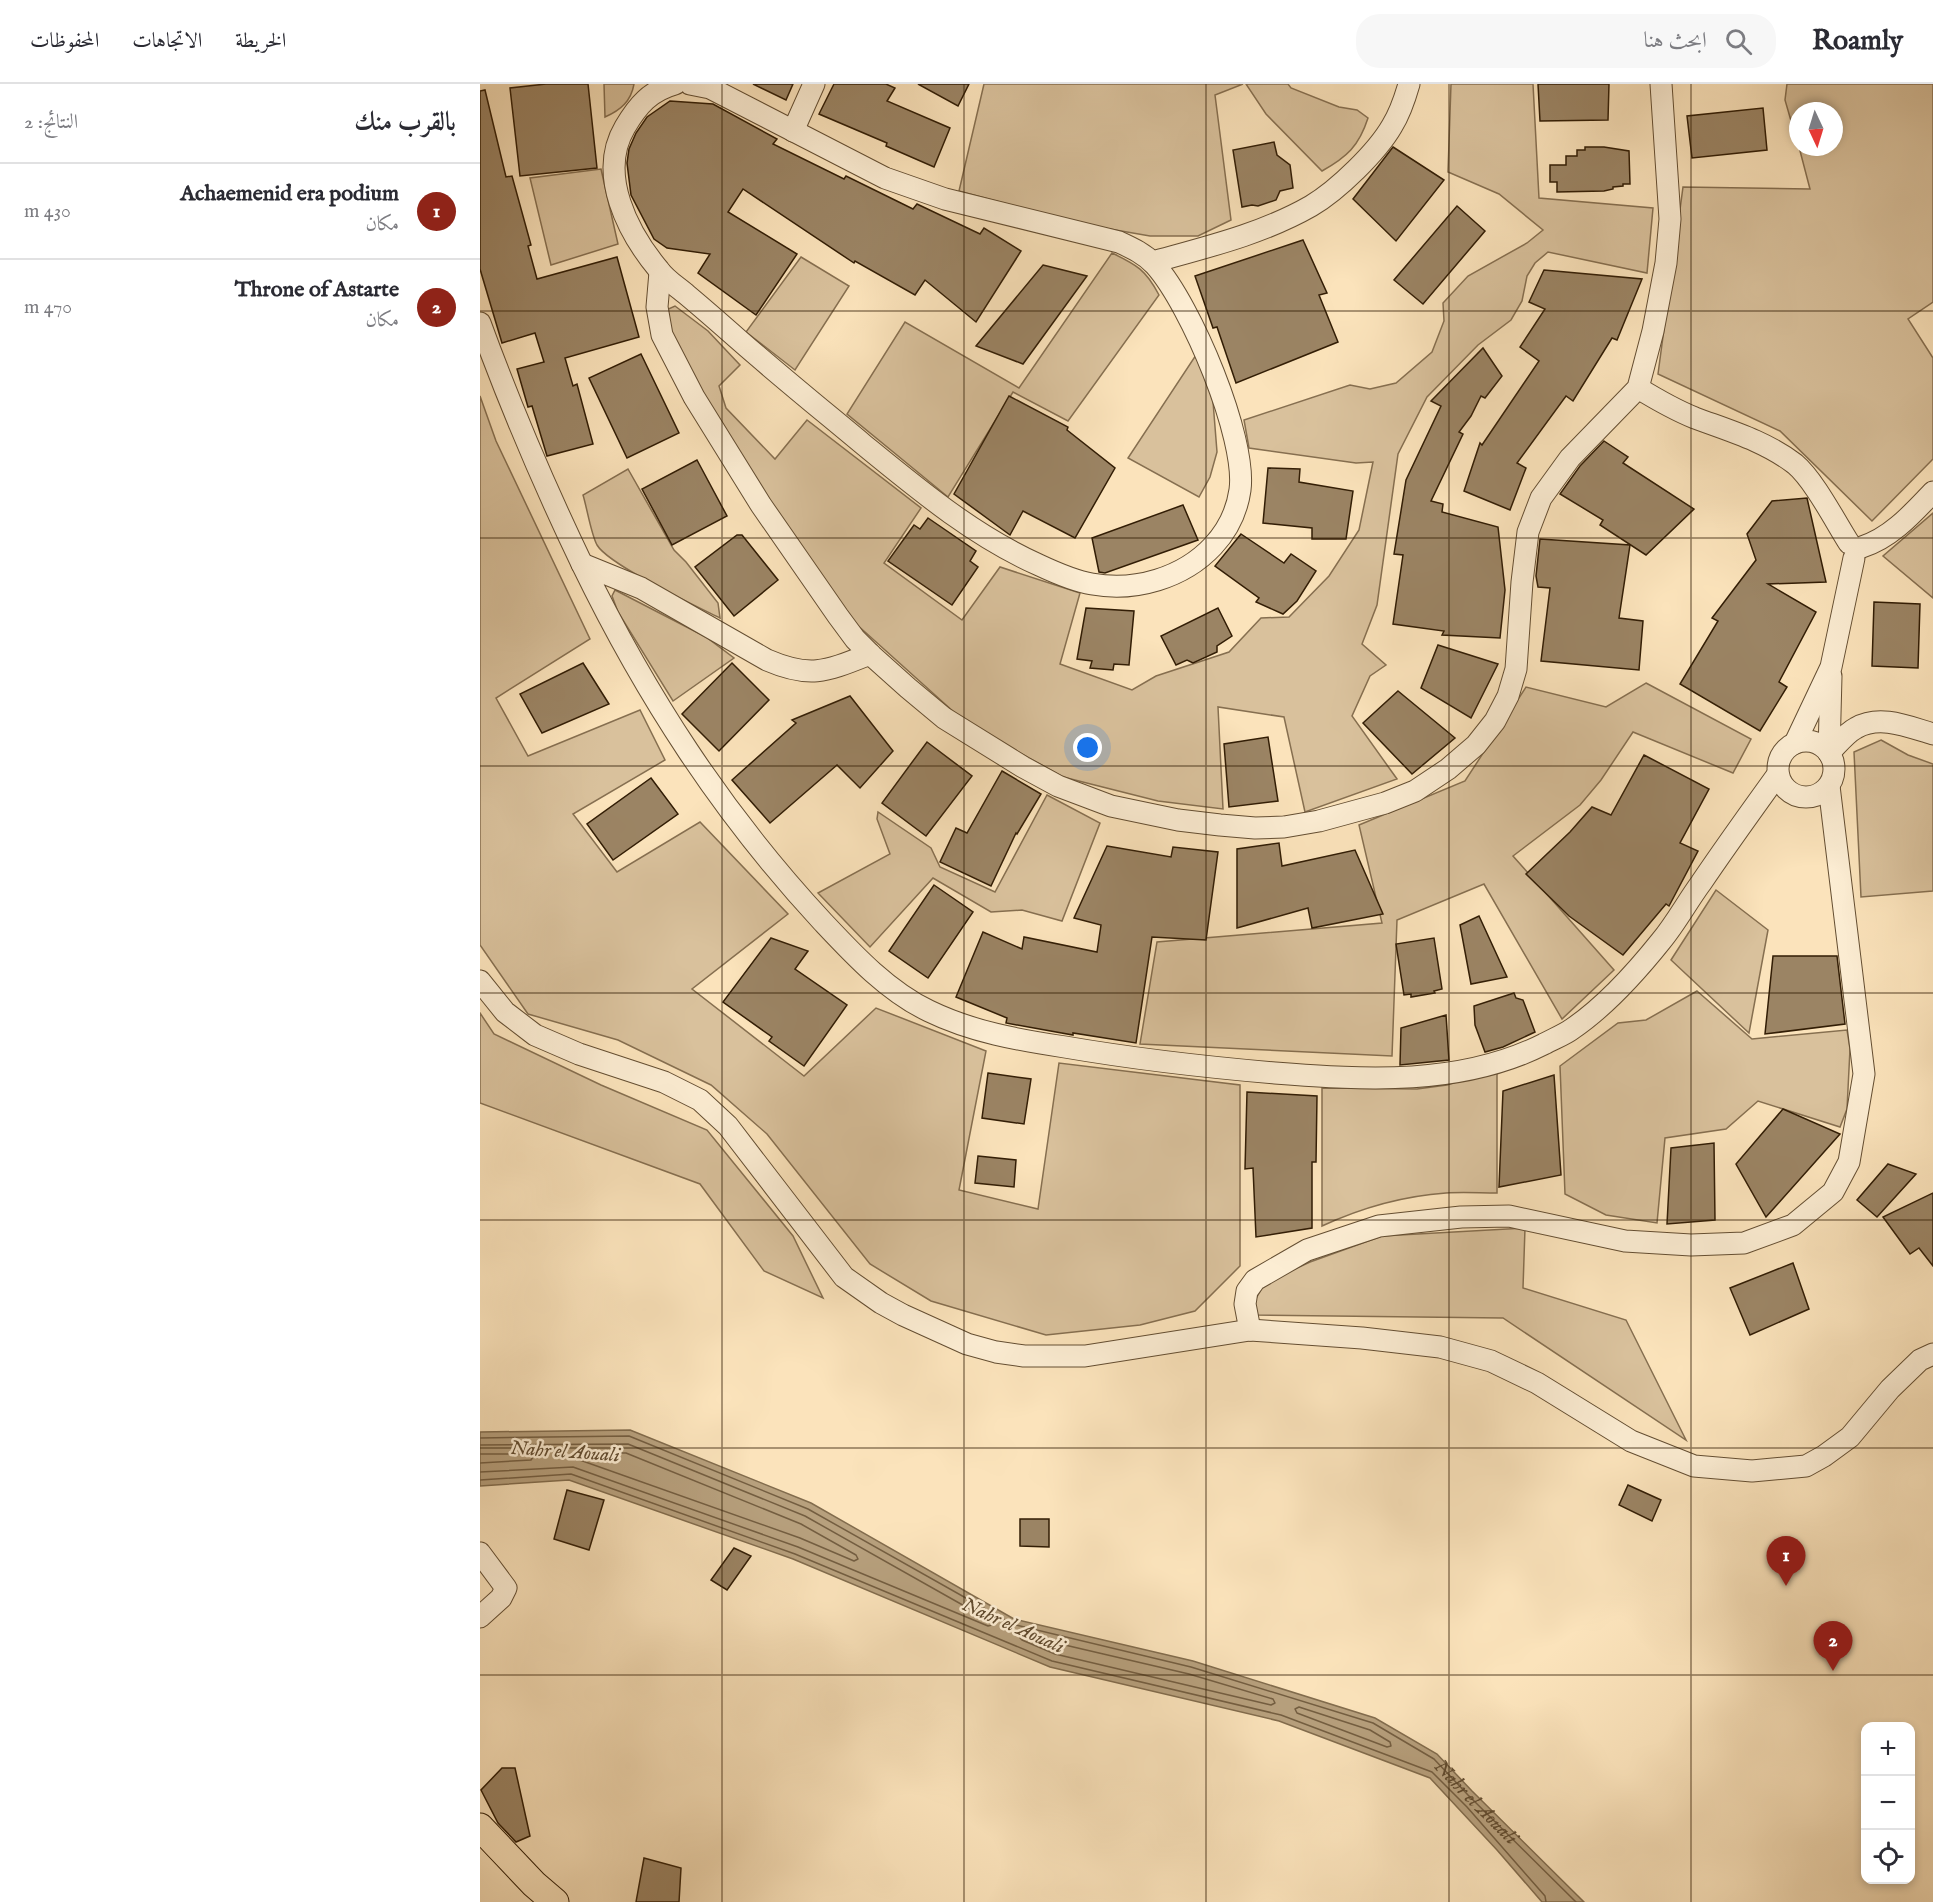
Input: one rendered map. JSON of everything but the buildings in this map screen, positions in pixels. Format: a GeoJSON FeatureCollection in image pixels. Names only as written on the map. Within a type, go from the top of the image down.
{"type":"FeatureCollection","features":[{"type":"Feature","properties":{"kind":"main road"},"geometry":{"type":"LineString","coordinates":[[480,1827],[534,1884],[555,1902]]}},
{"type":"Feature","properties":{"kind":"street"},"geometry":{"type":"LineString","coordinates":[[675,84],[663,87],[648,96],[635,110],[621,133],[614,156],[613,176],[617,194],[634,235],[660,272],[787,382],[944,509],[1006,549],[1064,576],[1090,584],[1133,586],[1177,572],[1213,546],[1236,510],[1241,474],[1238,454],[1220,394],[1189,316],[1173,288],[1153,262],[1138,251],[1119,242],[945,199],[885,178],[710,88],[690,84]]}},
{"type":"Feature","properties":{"kind":"street"},"geometry":{"type":"LineString","coordinates":[[793,131],[814,84]]}},
{"type":"Feature","properties":{"kind":"street"},"geometry":{"type":"LineString","coordinates":[[1153,262],[1243,236],[1313,205],[1370,156],[1392,126],[1409,84]]}},
{"type":"Feature","properties":{"kind":"street"},"geometry":{"type":"LineString","coordinates":[[660,272],[657,307],[662,334],[694,397],[760,505],[855,639],[944,718],[989,747],[1058,786],[1111,806],[1178,820],[1255,828],[1284,827],[1320,821],[1385,804],[1415,791],[1448,769],[1476,745],[1495,721],[1508,696],[1516,669],[1528,532],[1541,498],[1570,458],[1638,387],[1653,330],[1666,263],[1670,219],[1661,84]]}},
{"type":"Feature","properties":{"kind":"street"},"geometry":{"type":"LineString","coordinates":[[480,323],[542,480],[582,564],[624,648],[680,742],[714,790],[800,897],[855,955],[905,998],[955,1022],[1008,1038],[1127,1058],[1211,1068],[1406,1078],[1440,1076],[1518,1057],[1571,1030],[1617,989],[1662,940],[1778,774]]}},
{"type":"Feature","properties":{"kind":"street"},"geometry":{"type":"LineString","coordinates":[[1638,387],[1654,398],[1693,417],[1758,441],[1796,465],[1816,489],[1855,549],[1831,667],[1828,753]]}},
{"type":"Feature","properties":{"kind":"street"},"geometry":{"type":"LineString","coordinates":[[1855,549],[1875,543],[1887,535],[1933,492]]}},
{"type":"Feature","properties":{"kind":"street"},"geometry":{"type":"LineString","coordinates":[[582,564],[641,588],[785,668],[801,672],[819,672],[870,654]]}},
{"type":"Feature","properties":{"kind":"street"},"geometry":{"type":"LineString","coordinates":[[1795,743],[1831,667]]}},
{"type":"Feature","properties":{"kind":"street"},"geometry":{"type":"LineString","coordinates":[[1828,753],[1854,728],[1872,721],[1897,724],[1933,734]]}},
{"type":"Feature","properties":{"kind":"street"},"geometry":{"type":"LineString","coordinates":[[1250,1330],[1246,1298],[1247,1291],[1255,1280],[1307,1250],[1378,1226],[1461,1217],[1509,1216],[1625,1241],[1691,1245],[1744,1243],[1793,1226],[1833,1192],[1849,1162],[1864,1074],[1829,786],[1834,770],[1833,761],[1828,753],[1815,742],[1795,743],[1781,755],[1778,774],[1787,791],[1795,795],[1814,796],[1829,786]]}},
{"type":"Feature","properties":{"kind":"street"},"geometry":{"type":"LineString","coordinates":[[480,981],[505,1012],[535,1035],[579,1054],[663,1082],[700,1100],[728,1126],[844,1277],[881,1303],[937,1331],[967,1344],[996,1352],[1055,1357],[1116,1352],[1250,1330],[1362,1338],[1440,1347],[1479,1357],[1537,1383],[1631,1441],[1694,1466],[1752,1471],[1806,1466],[1824,1456],[1850,1437],[1890,1389],[1920,1360],[1933,1354]]}},
{"type":"Feature","properties":{"kind":"street"},"geometry":{"type":"LineString","coordinates":[[480,1554],[506,1588],[501,1598],[480,1617]]}},
{"type":"Feature","properties":{"kind":"shaded area"},"geometry":{"type":"Polygon","coordinates":[[[604,84],[634,84],[624,104],[605,117],[604,84]]]}},
{"type":"Feature","properties":{"kind":"shaded area"},"geometry":{"type":"Polygon","coordinates":[[[984,84],[1243,84],[1215,95],[1231,220],[1198,236],[1150,236],[1081,224],[959,191],[984,84]]]}},
{"type":"Feature","properties":{"kind":"shaded area"},"geometry":{"type":"Polygon","coordinates":[[[1246,84],[1288,84],[1291,88],[1339,107],[1357,110],[1368,118],[1361,136],[1351,150],[1322,171],[1266,114],[1246,84]]]}},
{"type":"Feature","properties":{"kind":"shaded area"},"geometry":{"type":"Polygon","coordinates":[[[1451,84],[1533,84],[1539,198],[1653,208],[1647,273],[1548,252],[1535,263],[1527,276],[1522,301],[1511,320],[1478,345],[1427,397],[1398,454],[1377,605],[1362,644],[1386,665],[1370,676],[1352,716],[1397,779],[1305,812],[1284,717],[1218,707],[1223,809],[1158,801],[1063,777],[965,722],[855,623],[805,558],[672,343],[664,311],[675,306],[708,331],[740,365],[719,386],[726,408],[775,459],[807,420],[921,508],[884,563],[962,620],[1000,567],[1080,593],[1060,664],[1132,690],[1156,676],[1229,652],[1261,618],[1289,617],[1329,576],[1359,530],[1373,462],[1356,463],[1249,448],[1244,420],[1350,385],[1370,389],[1396,383],[1432,352],[1444,321],[1443,303],[1468,276],[1527,243],[1543,230],[1499,194],[1448,172],[1451,84]]]}},
{"type":"Feature","properties":{"kind":"shaded area"},"geometry":{"type":"Polygon","coordinates":[[[1787,84],[1933,84],[1933,302],[1908,319],[1933,358],[1933,459],[1872,521],[1780,431],[1658,374],[1683,187],[1810,189],[1801,156],[1843,156],[1843,102],[1789,102],[1789,114],[1785,100],[1787,84]]]}},
{"type":"Feature","properties":{"kind":"shaded area"},"geometry":{"type":"Polygon","coordinates":[[[601,169],[618,244],[551,265],[530,178],[601,169]]]}},
{"type":"Feature","properties":{"kind":"shaded area"},"geometry":{"type":"Polygon","coordinates":[[[1112,253],[1140,269],[1159,295],[1068,421],[1013,392],[948,497],[847,414],[905,322],[1019,388],[1112,253]]]}},
{"type":"Feature","properties":{"kind":"shaded area"},"geometry":{"type":"Polygon","coordinates":[[[801,257],[849,286],[795,370],[746,332],[801,257]]]}},
{"type":"Feature","properties":{"kind":"shaded area"},"geometry":{"type":"Polygon","coordinates":[[[1196,355],[1212,389],[1217,452],[1210,477],[1199,497],[1128,458],[1196,355]]]}},
{"type":"Feature","properties":{"kind":"shaded area"},"geometry":{"type":"Polygon","coordinates":[[[480,396],[496,441],[590,639],[496,698],[528,756],[640,710],[665,760],[573,814],[617,872],[700,822],[788,914],[692,989],[804,1076],[876,1008],[986,1051],[959,1190],[1038,1209],[1059,1063],[1240,1085],[1240,1266],[1195,1311],[1140,1325],[1046,1335],[931,1301],[870,1264],[767,1134],[711,1085],[618,1040],[528,1014],[480,945],[480,396]]]}},
{"type":"Feature","properties":{"kind":"shaded area"},"geometry":{"type":"Polygon","coordinates":[[[628,469],[674,550],[718,603],[720,618],[635,574],[597,545],[583,495],[628,469]]]}},
{"type":"Feature","properties":{"kind":"shaded area"},"geometry":{"type":"Polygon","coordinates":[[[1933,513],[1933,598],[1883,556],[1933,513]]]}},
{"type":"Feature","properties":{"kind":"shaded area"},"geometry":{"type":"Polygon","coordinates":[[[615,590],[706,637],[734,658],[673,701],[618,612],[612,596],[615,590]]]}},
{"type":"Feature","properties":{"kind":"shaded area"},"geometry":{"type":"Polygon","coordinates":[[[1646,683],[1751,739],[1733,773],[1633,732],[1601,780],[1580,805],[1513,856],[1614,970],[1562,1019],[1484,884],[1397,920],[1392,1056],[1140,1044],[1157,942],[1382,923],[1359,825],[1465,781],[1526,687],[1606,707],[1646,683]]]}},
{"type":"Feature","properties":{"kind":"shaded area"},"geometry":{"type":"Polygon","coordinates":[[[1881,740],[1908,755],[1933,764],[1933,891],[1861,897],[1854,752],[1881,740]]]}},
{"type":"Feature","properties":{"kind":"shaded area"},"geometry":{"type":"Polygon","coordinates":[[[1047,795],[1100,823],[1062,921],[1022,910],[991,912],[933,878],[870,947],[818,893],[890,854],[877,819],[878,812],[931,848],[940,867],[995,892],[1047,795]]]}},
{"type":"Feature","properties":{"kind":"shaded area"},"geometry":{"type":"Polygon","coordinates":[[[1716,890],[1768,930],[1749,1033],[1671,960],[1716,890]]]}},
{"type":"Feature","properties":{"kind":"shaded area"},"geometry":{"type":"Polygon","coordinates":[[[1697,991],[1752,1039],[1847,1030],[1850,1049],[1847,1109],[1840,1127],[1758,1101],[1726,1129],[1665,1138],[1657,1223],[1606,1215],[1565,1194],[1560,1066],[1618,1023],[1646,1020],[1697,991]]]}},
{"type":"Feature","properties":{"kind":"shaded area"},"geometry":{"type":"Polygon","coordinates":[[[480,1013],[494,1034],[601,1085],[707,1130],[793,1236],[823,1298],[764,1271],[700,1184],[480,1103],[480,1013]]]}},
{"type":"Feature","properties":{"kind":"shaded area"},"geometry":{"type":"Polygon","coordinates":[[[1497,1069],[1497,1193],[1446,1193],[1398,1200],[1367,1208],[1322,1226],[1322,1088],[1417,1089],[1447,1085],[1497,1069]]]}},
{"type":"Feature","properties":{"kind":"shaded area"},"geometry":{"type":"Polygon","coordinates":[[[1525,1228],[1523,1288],[1626,1320],[1686,1440],[1503,1318],[1256,1315],[1255,1300],[1262,1288],[1271,1280],[1310,1262],[1382,1236],[1525,1228]]]}},
{"type":"Feature","properties":{"kind":"water","name":"Nahr el Aouali"},"geometry":{"type":"Polygon","coordinates":[[[630,1430],[811,1503],[1014,1619],[1193,1661],[1375,1718],[1437,1754],[1584,1902],[1542,1902],[1430,1778],[1279,1721],[1050,1667],[793,1559],[569,1480],[480,1486],[480,1432],[630,1430]]]}},
{"type":"Feature","properties":{"kind":"place","name":"Achaemenid era podium"},"geometry":{"type":"Point","coordinates":[1786,1586]}},
{"type":"Feature","properties":{"kind":"place","name":"Throne of Astarte"},"geometry":{"type":"Point","coordinates":[1833,1671]}}]}
